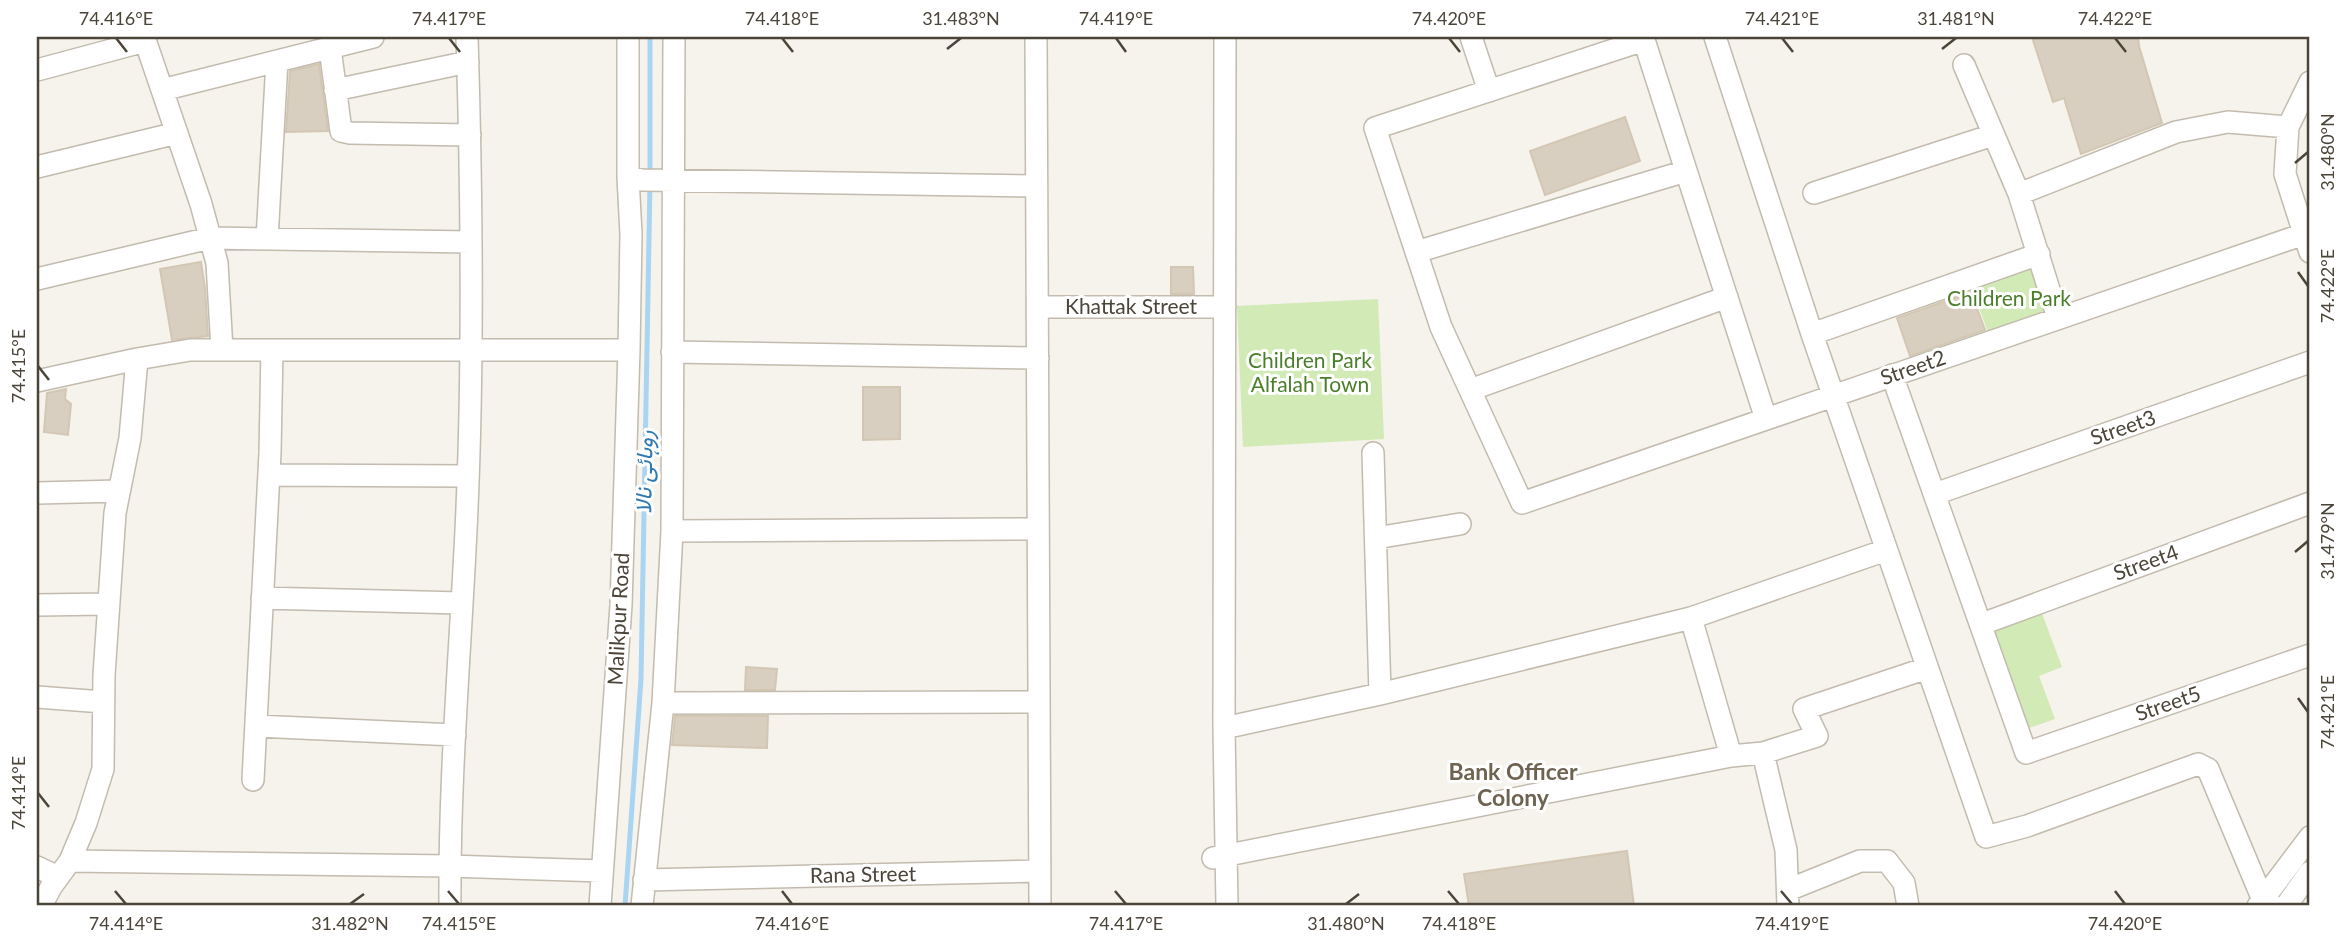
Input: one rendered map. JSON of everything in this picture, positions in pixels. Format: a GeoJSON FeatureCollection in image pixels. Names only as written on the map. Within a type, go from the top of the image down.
{"type":"FeatureCollection","features":[{"type":"Feature","properties":{"kind":"street"},"geometry":{"type":"LineString","coordinates":[[162,90],[373,37]]}},
{"type":"Feature","properties":{"kind":"street"},"geometry":{"type":"LineString","coordinates":[[450,906],[471,349],[467,37]]}},
{"type":"Feature","properties":{"kind":"street","name":"Malikpur Road"},"geometry":{"type":"LineString","coordinates":[[600,906],[621,605],[631,234],[650,179],[628,37]]}},
{"type":"Feature","properties":{"kind":"street"},"geometry":{"type":"LineString","coordinates":[[642,906],[663,704],[672,531],[672,352],[650,179],[674,37]]}},
{"type":"Feature","properties":{"kind":"street"},"geometry":{"type":"LineString","coordinates":[[1036,37],[1040,906]]}},
{"type":"Feature","properties":{"kind":"street"},"geometry":{"type":"LineString","coordinates":[[1213,37],[1224,728],[1220,857],[1214,906]]}},
{"type":"Feature","properties":{"kind":"street"},"geometry":{"type":"LineString","coordinates":[[1225,37],[1219,307],[1220,857],[1227,906]]}},
{"type":"Feature","properties":{"kind":"street"},"geometry":{"type":"LineString","coordinates":[[1471,37],[1489,91]]}},
{"type":"Feature","properties":{"kind":"street"},"geometry":{"type":"LineString","coordinates":[[1715,37],[1833,396],[1986,837],[2027,826],[2198,764],[2208,769],[2265,904]]}},
{"type":"Feature","properties":{"kind":"street"},"geometry":{"type":"LineString","coordinates":[[37,70],[145,39],[217,263],[222,350]]}},
{"type":"Feature","properties":{"kind":"street"},"geometry":{"type":"LineString","coordinates":[[1727,297],[1471,390],[1441,327],[1375,128],[1644,40],[1727,297],[1766,419]]}},
{"type":"Feature","properties":{"kind":"street"},"geometry":{"type":"LineString","coordinates":[[330,48],[341,131],[470,135]]}},
{"type":"Feature","properties":{"kind":"street"},"geometry":{"type":"LineString","coordinates":[[267,239],[277,61]]}},
{"type":"Feature","properties":{"kind":"street"},"geometry":{"type":"LineString","coordinates":[[335,90],[468,62]]}},
{"type":"Feature","properties":{"kind":"street"},"geometry":{"type":"LineString","coordinates":[[1964,65],[2019,194],[2059,318]]}},
{"type":"Feature","properties":{"kind":"street"},"geometry":{"type":"LineString","coordinates":[[2307,243],[2285,174],[2288,127],[2310,82]]}},
{"type":"Feature","properties":{"kind":"street"},"geometry":{"type":"LineString","coordinates":[[2019,194],[2176,132],[2228,122],[2288,127]]}},
{"type":"Feature","properties":{"kind":"street"},"geometry":{"type":"LineString","coordinates":[[37,167],[177,133]]}},
{"type":"Feature","properties":{"kind":"street"},"geometry":{"type":"LineString","coordinates":[[1814,193],[1993,135]]}},
{"type":"Feature","properties":{"kind":"street"},"geometry":{"type":"LineString","coordinates":[[1416,252],[1686,171]]}},
{"type":"Feature","properties":{"kind":"street"},"geometry":{"type":"LineString","coordinates":[[650,179],[1036,186]]}},
{"type":"Feature","properties":{"kind":"street"},"geometry":{"type":"LineString","coordinates":[[37,279],[210,238],[471,242]]}},
{"type":"Feature","properties":{"kind":"street","name":"Street2"},"geometry":{"type":"LineString","coordinates":[[1471,390],[1522,503],[2059,318],[2307,243]]}},
{"type":"Feature","properties":{"kind":"street"},"geometry":{"type":"LineString","coordinates":[[1812,334],[2039,254]]}},
{"type":"Feature","properties":{"kind":"street","name":"Khattak Street"},"geometry":{"type":"LineString","coordinates":[[1038,307],[1219,307]]}},
{"type":"Feature","properties":{"kind":"street"},"geometry":{"type":"LineString","coordinates":[[37,382],[190,350],[629,350]]}},
{"type":"Feature","properties":{"kind":"street"},"geometry":{"type":"LineString","coordinates":[[253,780],[269,475],[272,350]]}},
{"type":"Feature","properties":{"kind":"street"},"geometry":{"type":"LineString","coordinates":[[672,352],[1038,358]]}},
{"type":"Feature","properties":{"kind":"street"},"geometry":{"type":"LineString","coordinates":[[41,906],[64,869],[86,823],[103,769],[103,702],[115,513],[130,438],[137,359]]}},
{"type":"Feature","properties":{"kind":"street","name":"Street3"},"geometry":{"type":"LineString","coordinates":[[1935,494],[2310,362]]}},
{"type":"Feature","properties":{"kind":"street"},"geometry":{"type":"LineString","coordinates":[[1892,375],[1982,624]]}},
{"type":"Feature","properties":{"kind":"street"},"geometry":{"type":"LineString","coordinates":[[1373,453],[1380,694]]}},
{"type":"Feature","properties":{"kind":"street"},"geometry":{"type":"LineString","coordinates":[[269,475],[467,476]]}},
{"type":"Feature","properties":{"kind":"street"},"geometry":{"type":"LineString","coordinates":[[37,493],[119,491]]}},
{"type":"Feature","properties":{"kind":"street","name":"Street4"},"geometry":{"type":"LineString","coordinates":[[1982,624],[2310,503]]}},
{"type":"Feature","properties":{"kind":"street"},"geometry":{"type":"LineString","coordinates":[[1376,538],[1460,524]]}},
{"type":"Feature","properties":{"kind":"street"},"geometry":{"type":"LineString","coordinates":[[672,531],[1037,528]]}},
{"type":"Feature","properties":{"kind":"street"},"geometry":{"type":"LineString","coordinates":[[1224,728],[1380,694],[1691,618],[1886,550]]}},
{"type":"Feature","properties":{"kind":"street"},"geometry":{"type":"LineString","coordinates":[[262,598],[461,603]]}},
{"type":"Feature","properties":{"kind":"street"},"geometry":{"type":"LineString","coordinates":[[37,605],[108,604]]}},
{"type":"Feature","properties":{"kind":"street"},"geometry":{"type":"LineString","coordinates":[[1691,618],[1731,756]]}},
{"type":"Feature","properties":{"kind":"street","name":"Street5"},"geometry":{"type":"LineString","coordinates":[[1982,624],[2026,753],[2310,655]]}},
{"type":"Feature","properties":{"kind":"street"},"geometry":{"type":"LineString","coordinates":[[1220,857],[1731,756],[1763,753],[1817,736],[1804,709],[1927,668]]}},
{"type":"Feature","properties":{"kind":"street"},"geometry":{"type":"LineString","coordinates":[[37,697],[103,702]]}},
{"type":"Feature","properties":{"kind":"street"},"geometry":{"type":"LineString","coordinates":[[663,704],[1039,702]]}},
{"type":"Feature","properties":{"kind":"street"},"geometry":{"type":"LineString","coordinates":[[256,726],[455,735]]}},
{"type":"Feature","properties":{"kind":"street"},"geometry":{"type":"LineString","coordinates":[[1763,753],[1786,850],[1788,898],[1860,861],[1887,861],[1905,883],[1908,906]]}},
{"type":"Feature","properties":{"kind":"street"},"geometry":{"type":"LineString","coordinates":[[2265,904],[2310,837]]}},
{"type":"Feature","properties":{"kind":"street"},"geometry":{"type":"LineString","coordinates":[[37,867],[450,866],[602,871]]}},
{"type":"Feature","properties":{"kind":"street","name":"Rana Street"},"geometry":{"type":"LineString","coordinates":[[644,880],[1040,871]]}},
{"type":"Feature","properties":{"kind":"street"},"geometry":{"type":"LineString","coordinates":[[2286,906],[2310,872]]}},
{"type":"Feature","properties":{"kind":"green space","name":"Children Park"},"geometry":{"type":"Polygon","coordinates":[[[2031,261],[2048,315],[1990,338],[1970,282],[2031,261]]]}},
{"type":"Feature","properties":{"kind":"green space","name":"Children Park Alfalah Town"},"geometry":{"type":"Polygon","coordinates":[[[1378,299],[1384,439],[1243,447],[1237,306],[1378,299]]]}},
{"type":"Feature","properties":{"kind":"green space"},"geometry":{"type":"Polygon","coordinates":[[[2040,608],[2062,667],[2039,676],[2055,719],[2026,729],[1988,627],[2040,608]]]}},
{"type":"Feature","properties":{"kind":"building"},"geometry":{"type":"Polygon","coordinates":[[[2032,37],[2138,37],[2162,123],[2081,154],[2064,98],[2053,102],[2032,37]]]}},
{"type":"Feature","properties":{"kind":"building"},"geometry":{"type":"Polygon","coordinates":[[[319,64],[328,131],[286,132],[290,71],[319,64]]]}},
{"type":"Feature","properties":{"kind":"building"},"geometry":{"type":"Polygon","coordinates":[[[1625,117],[1640,161],[1545,195],[1530,151],[1625,117]]]}},
{"type":"Feature","properties":{"kind":"building"},"geometry":{"type":"Polygon","coordinates":[[[201,262],[208,336],[172,340],[160,269],[201,262]]]}},
{"type":"Feature","properties":{"kind":"building"},"geometry":{"type":"Polygon","coordinates":[[[1171,267],[1193,267],[1194,294],[1171,294],[1171,267]]]}},
{"type":"Feature","properties":{"kind":"building"},"geometry":{"type":"Polygon","coordinates":[[[1971,292],[1985,330],[1910,356],[1897,318],[1971,292]]]}},
{"type":"Feature","properties":{"kind":"building"},"geometry":{"type":"Polygon","coordinates":[[[863,387],[900,387],[900,439],[863,440],[863,387]]]}},
{"type":"Feature","properties":{"kind":"building"},"geometry":{"type":"Polygon","coordinates":[[[66,389],[65,399],[71,404],[68,435],[44,432],[47,393],[66,389]]]}},
{"type":"Feature","properties":{"kind":"building"},"geometry":{"type":"Polygon","coordinates":[[[746,667],[777,669],[775,690],[745,690],[746,667]]]}},
{"type":"Feature","properties":{"kind":"building"},"geometry":{"type":"Polygon","coordinates":[[[675,716],[768,716],[767,748],[672,745],[675,716]]]}},
{"type":"Feature","properties":{"kind":"building"},"geometry":{"type":"Polygon","coordinates":[[[1627,851],[1634,906],[1469,906],[1464,874],[1627,851]]]}},
{"type":"Feature","properties":{"kind":"waterway","name":"روہائی نالا"},"geometry":{"type":"LineString","coordinates":[[650,37],[650,174]]}},
{"type":"Feature","properties":{"kind":"waterway","name":"روہائی نالا"},"geometry":{"type":"LineString","coordinates":[[625,906],[641,679],[650,183]]}},
{"type":"Feature","properties":{"kind":"district","name":"Bank Officer Colony"},"geometry":{"type":"Point","coordinates":[1513,785]}}]}
